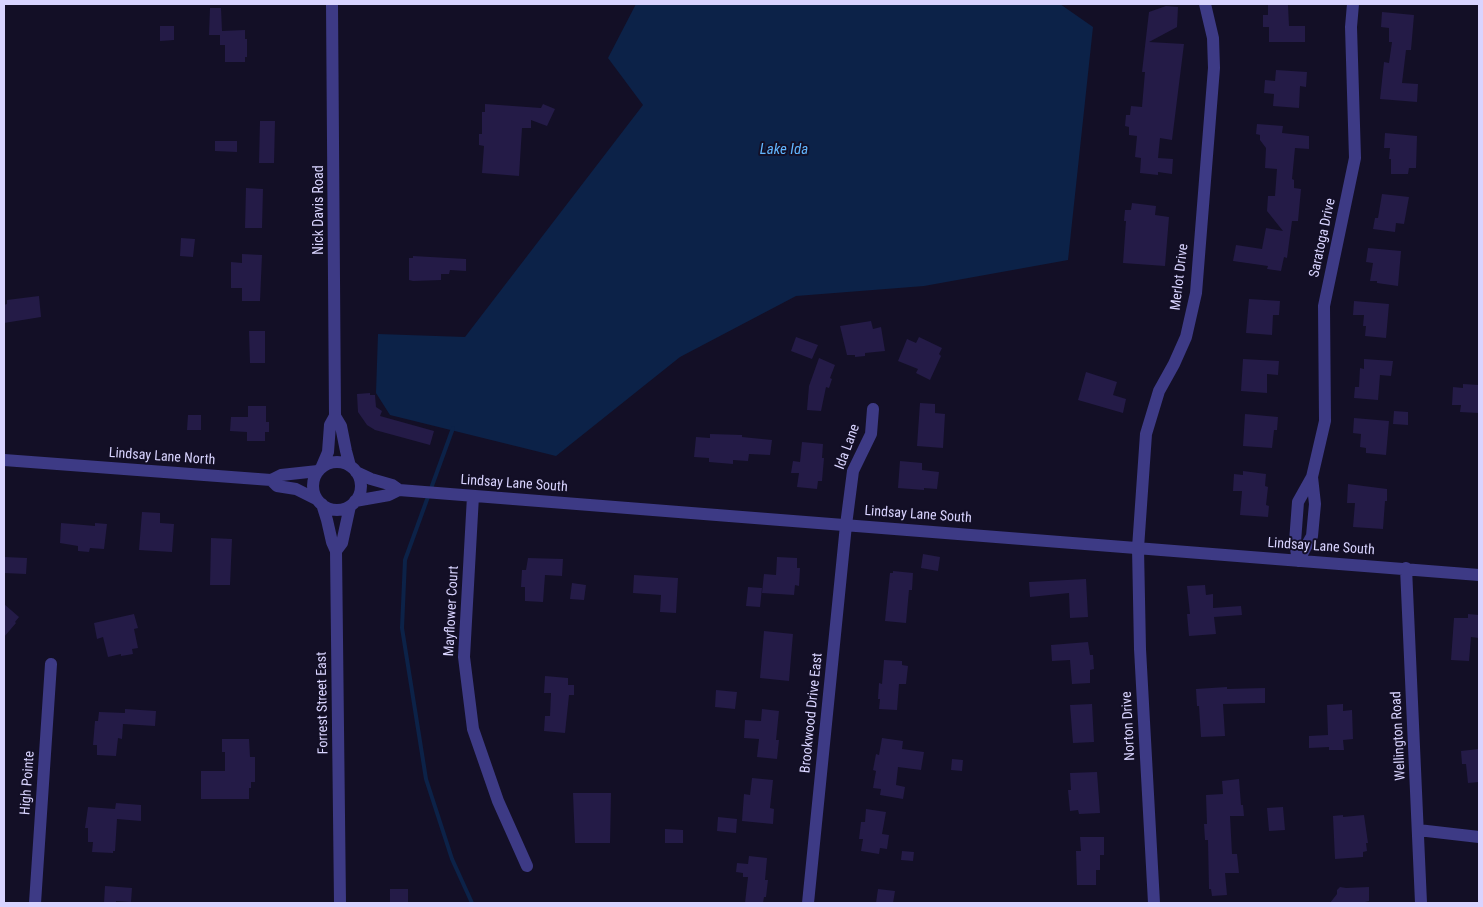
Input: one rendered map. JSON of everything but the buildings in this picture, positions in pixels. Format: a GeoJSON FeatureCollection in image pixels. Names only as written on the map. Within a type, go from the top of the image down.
{"type":"FeatureCollection","features":[{"type":"Feature","properties":{"kind":"street","name":"Nick Davis Road"},"geometry":{"type":"LineString","coordinates":[[320,469],[328,452],[330,425],[335,416],[332,4]]}},
{"type":"Feature","properties":{"kind":"street","name":"Merlot Drive"},"geometry":{"type":"LineString","coordinates":[[1138,548],[1146,434],[1160,391],[1186,337],[1196,293],[1214,68],[1213,38],[1205,4]]}},
{"type":"Feature","properties":{"kind":"street","name":"Saratoga Drive"},"geometry":{"type":"LineString","coordinates":[[1298,561],[1296,542],[1298,502],[1312,477],[1325,421],[1324,306],[1355,158],[1351,27],[1353,4]]}},
{"type":"Feature","properties":{"kind":"street","name":"Ida Lane"},"geometry":{"type":"LineString","coordinates":[[846,525],[853,471],[871,434],[873,408]]}},
{"type":"Feature","properties":{"kind":"street","name":"Nick Davis Road"},"geometry":{"type":"LineString","coordinates":[[335,416],[341,426],[346,451],[353,469]]}},
{"type":"Feature","properties":{"kind":"street","name":"Lindsay Lane North"},"geometry":{"type":"LineString","coordinates":[[4,460],[271,480],[281,475],[320,469]]}},
{"type":"Feature","properties":{"kind":"street"},"geometry":{"type":"LineString","coordinates":[[319,501],[313,484],[320,469],[335,462],[343,462],[371,479],[392,485],[399,490]]}},
{"type":"Feature","properties":{"kind":"street"},"geometry":{"type":"LineString","coordinates":[[336,551],[342,542],[353,503],[361,487],[360,479],[353,469]]}},
{"type":"Feature","properties":{"kind":"street"},"geometry":{"type":"LineString","coordinates":[[271,480],[277,486],[296,489],[336,510],[353,503]]}},
{"type":"Feature","properties":{"kind":"street","name":"Lindsay Lane South"},"geometry":{"type":"LineString","coordinates":[[353,503],[389,495],[399,490],[1479,574]]}},
{"type":"Feature","properties":{"kind":"street","name":"Mayflower Court"},"geometry":{"type":"LineString","coordinates":[[473,496],[464,657],[473,729],[498,801],[527,866]]}},
{"type":"Feature","properties":{"kind":"street","name":"Forrest Street East"},"geometry":{"type":"LineString","coordinates":[[319,501],[336,551],[340,903]]}},
{"type":"Feature","properties":{"kind":"street","name":"Brookwood Drive East"},"geometry":{"type":"LineString","coordinates":[[808,903],[846,525]]}},
{"type":"Feature","properties":{"kind":"street","name":"Norton Drive"},"geometry":{"type":"LineString","coordinates":[[1138,548],[1140,649],[1154,903]]}},
{"type":"Feature","properties":{"kind":"street","name":"Wellington Road"},"geometry":{"type":"LineString","coordinates":[[1406,568],[1422,903]]}},
{"type":"Feature","properties":{"kind":"street","name":"High Pointe"},"geometry":{"type":"LineString","coordinates":[[35,903],[51,664]]}},
{"type":"Feature","properties":{"kind":"street"},"geometry":{"type":"LineString","coordinates":[[1418,830],[1479,837]]}},
{"type":"Feature","properties":{"kind":"water","name":"Lake Ida"},"geometry":{"type":"Polygon","coordinates":[[[636,4],[1060,4],[1093,27],[1068,260],[924,286],[796,296],[680,357],[556,456],[390,415],[376,393],[378,334],[465,337],[643,105],[608,58],[636,4]]]}},
{"type":"Feature","properties":{"kind":"waterway"},"geometry":{"type":"LineString","coordinates":[[453,428],[405,560],[402,628],[426,779],[452,859],[472,903]]}}]}
